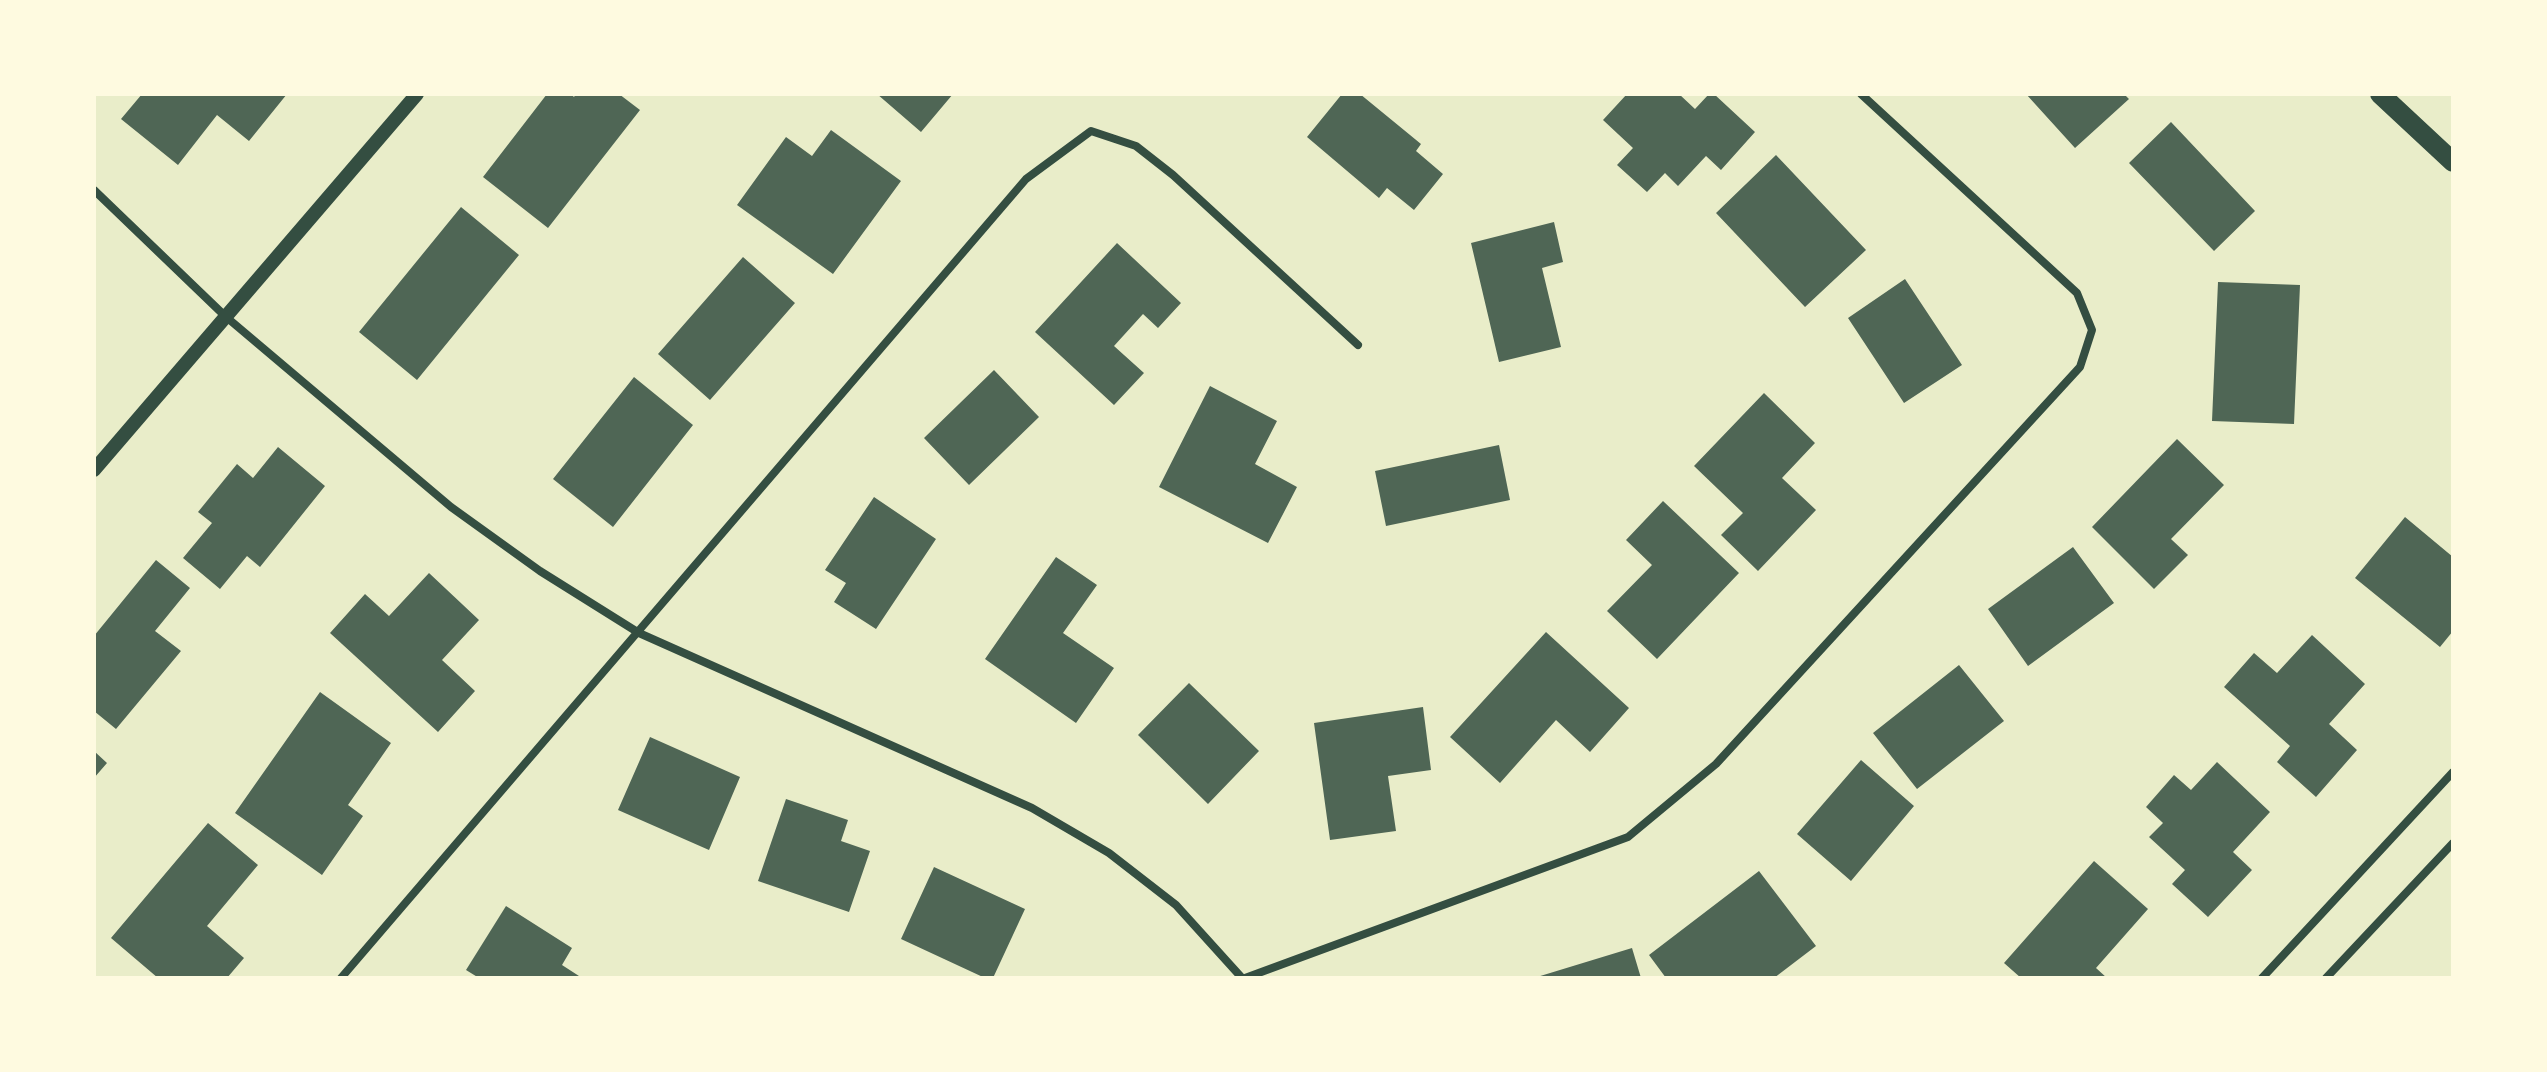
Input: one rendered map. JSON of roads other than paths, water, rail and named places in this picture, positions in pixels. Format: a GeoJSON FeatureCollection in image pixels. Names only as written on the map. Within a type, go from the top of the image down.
{"type":"FeatureCollection","features":[{"type":"Feature","properties":{"kind":"main road"},"geometry":{"type":"LineString","coordinates":[[2391,98],[2453,162]]}},
{"type":"Feature","properties":{"kind":"street"},"geometry":{"type":"LineString","coordinates":[[94,470],[417,94]]}},
{"type":"Feature","properties":{"kind":"street"},"geometry":{"type":"LineString","coordinates":[[94,190],[225,316],[451,507],[540,571],[639,633],[1032,808],[1109,853],[1176,905],[1244,978],[1628,837],[1716,764],[2080,367],[2092,330],[2077,293],[1861,94]]}},
{"type":"Feature","properties":{"kind":"street"},"geometry":{"type":"LineString","coordinates":[[341,978],[1026,179],[1091,131],[1136,146],[1173,175],[1358,345]]}},
{"type":"Feature","properties":{"kind":"street"},"geometry":{"type":"LineString","coordinates":[[2262,978],[2453,772]]}},
{"type":"Feature","properties":{"kind":"street"},"geometry":{"type":"LineString","coordinates":[[2326,978],[2453,843]]}}]}
